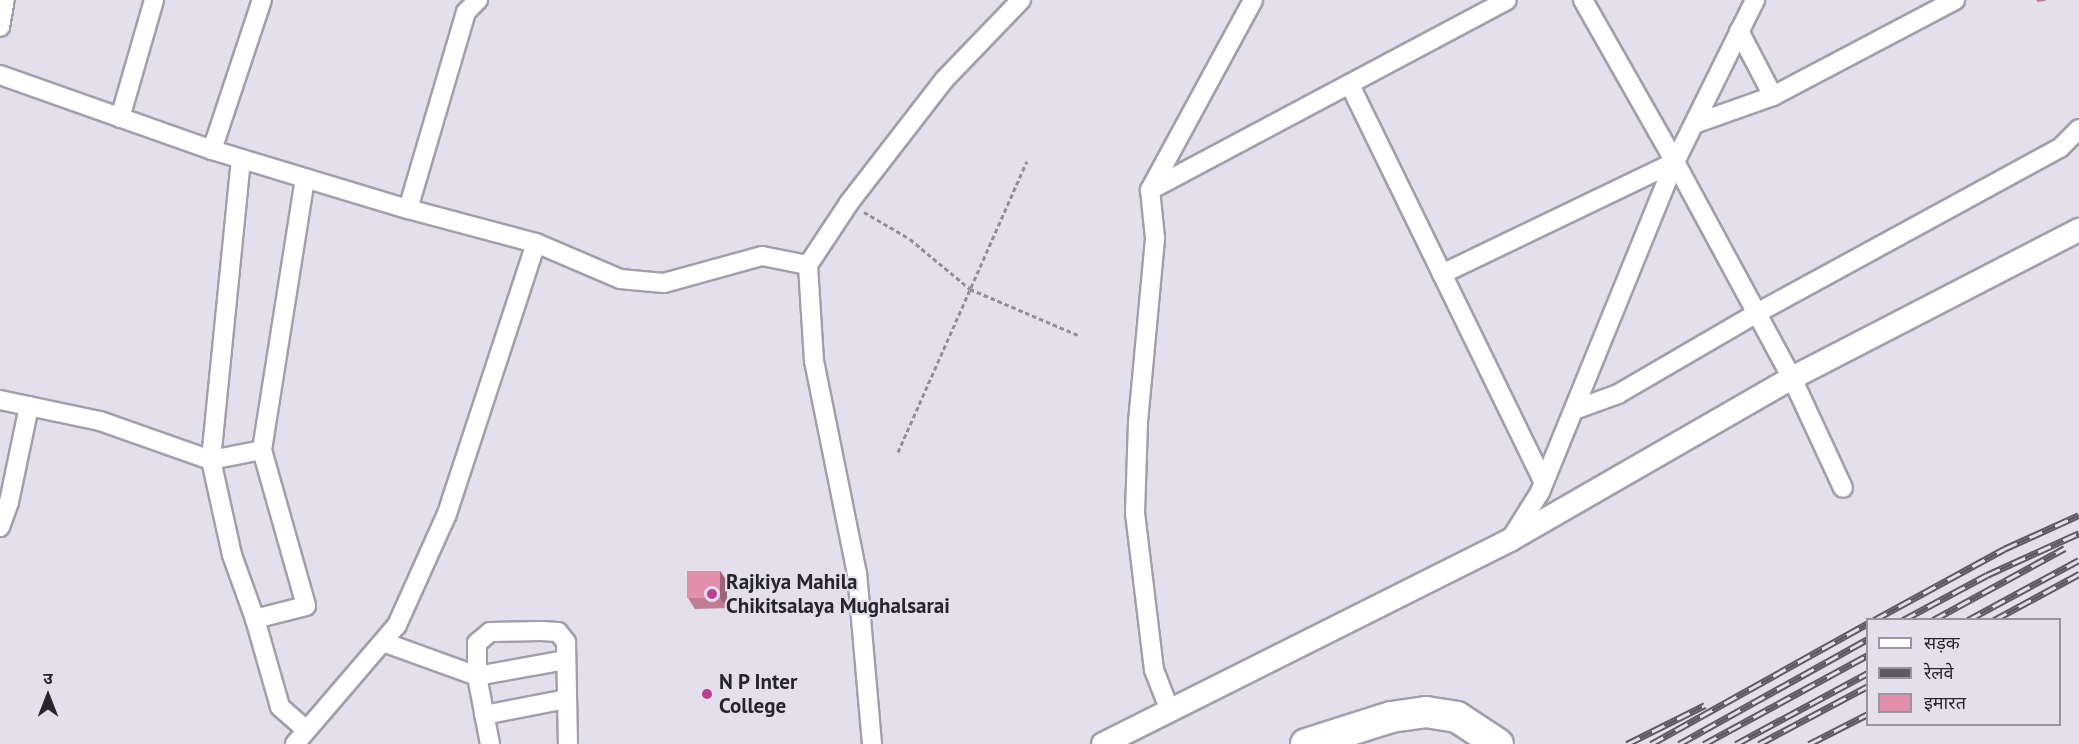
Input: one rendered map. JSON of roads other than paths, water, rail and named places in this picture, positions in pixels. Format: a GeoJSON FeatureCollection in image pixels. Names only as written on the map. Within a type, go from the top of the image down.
{"type":"FeatureCollection","features":[{"type":"Feature","properties":{"kind":"highway"},"geometry":{"type":"LineString","coordinates":[[1306,744],[1391,717],[1426,711],[1457,717],[1498,744]]}},
{"type":"Feature","properties":{"kind":"street"},"geometry":{"type":"LineString","coordinates":[[0,27],[5,0]]}},
{"type":"Feature","properties":{"kind":"street"},"geometry":{"type":"LineString","coordinates":[[120,118],[154,0]]}},
{"type":"Feature","properties":{"kind":"street"},"geometry":{"type":"LineString","coordinates":[[212,150],[262,0]]}},
{"type":"Feature","properties":{"kind":"street"},"geometry":{"type":"LineString","coordinates":[[408,209],[466,12],[478,0]]}},
{"type":"Feature","properties":{"kind":"street"},"geometry":{"type":"LineString","coordinates":[[872,744],[857,574],[814,361],[808,265],[849,203],[944,80],[1021,0]]}},
{"type":"Feature","properties":{"kind":"street"},"geometry":{"type":"LineString","coordinates":[[1170,711],[1154,670],[1135,513],[1138,422],[1155,238],[1150,190],[1253,0]]}},
{"type":"Feature","properties":{"kind":"street"},"geometry":{"type":"LineString","coordinates":[[1150,190],[1507,0]]}},
{"type":"Feature","properties":{"kind":"street"},"geometry":{"type":"LineString","coordinates":[[1582,0],[1675,162],[1792,378],[1843,488]]}},
{"type":"Feature","properties":{"kind":"street"},"geometry":{"type":"LineString","coordinates":[[1510,540],[1544,482],[1675,162],[1755,0]]}},
{"type":"Feature","properties":{"kind":"street"},"geometry":{"type":"LineString","coordinates":[[1694,124],[1773,96],[1955,0]]}},
{"type":"Feature","properties":{"kind":"street"},"geometry":{"type":"LineString","coordinates":[[1739,31],[1773,96]]}},
{"type":"Feature","properties":{"kind":"street"},"geometry":{"type":"LineString","coordinates":[[0,75],[212,150],[408,209],[536,243],[620,279],[664,283],[762,256],[808,265]]}},
{"type":"Feature","properties":{"kind":"street"},"geometry":{"type":"LineString","coordinates":[[1350,85],[1544,482]]}},
{"type":"Feature","properties":{"kind":"street"},"geometry":{"type":"LineString","coordinates":[[1574,410],[1618,394],[1757,313],[2060,148],[2079,129]]}},
{"type":"Feature","properties":{"kind":"street"},"geometry":{"type":"LineString","coordinates":[[241,159],[211,460],[232,555],[255,620],[280,707],[301,737],[397,625],[446,516],[536,243]]}},
{"type":"Feature","properties":{"kind":"street"},"geometry":{"type":"LineString","coordinates":[[1442,274],[1675,162]]}},
{"type":"Feature","properties":{"kind":"street"},"geometry":{"type":"LineString","coordinates":[[255,620],[306,606],[262,450],[305,178]]}},
{"type":"Feature","properties":{"kind":"street"},"geometry":{"type":"LineString","coordinates":[[1103,744],[1510,540],[1792,378],[2079,230]]}},
{"type":"Feature","properties":{"kind":"street"},"geometry":{"type":"LineString","coordinates":[[0,400],[100,421],[211,460],[262,450]]}},
{"type":"Feature","properties":{"kind":"street"},"geometry":{"type":"LineString","coordinates":[[0,527],[9,502],[29,406]]}},
{"type":"Feature","properties":{"kind":"street"},"geometry":{"type":"LineString","coordinates":[[490,744],[477,676],[477,643],[490,632],[558,632],[566,642],[568,744]]}},
{"type":"Feature","properties":{"kind":"street"},"geometry":{"type":"LineString","coordinates":[[382,642],[477,676],[565,660]]}},
{"type":"Feature","properties":{"kind":"street"},"geometry":{"type":"LineString","coordinates":[[484,715],[566,699]]}},
{"type":"Feature","properties":{"kind":"railway"},"geometry":{"type":"LineString","coordinates":[[1878,618],[2004,549],[2079,515]]}},
{"type":"Feature","properties":{"kind":"railway"},"geometry":{"type":"LineString","coordinates":[[1907,618],[1987,575],[2079,533]]}},
{"type":"Feature","properties":{"kind":"railway"},"geometry":{"type":"LineString","coordinates":[[1937,618],[2065,548]]}},
{"type":"Feature","properties":{"kind":"railway"},"geometry":{"type":"LineString","coordinates":[[1972,618],[2079,560]]}},
{"type":"Feature","properties":{"kind":"railway"},"geometry":{"type":"LineString","coordinates":[[1998,618],[2079,574]]}},
{"type":"Feature","properties":{"kind":"railway"},"geometry":{"type":"LineString","coordinates":[[1651,744],[1866,624]]}},
{"type":"Feature","properties":{"kind":"railway"},"geometry":{"type":"LineString","coordinates":[[1679,744],[1866,640]]}},
{"type":"Feature","properties":{"kind":"railway"},"geometry":{"type":"LineString","coordinates":[[1704,744],[1866,656]]}},
{"type":"Feature","properties":{"kind":"railway"},"geometry":{"type":"LineString","coordinates":[[1736,744],[1866,674]]}},
{"type":"Feature","properties":{"kind":"railway"},"geometry":{"type":"LineString","coordinates":[[1759,744],[1866,687]]}},
{"type":"Feature","properties":{"kind":"railway"},"geometry":{"type":"LineString","coordinates":[[1627,744],[1705,705]]}},
{"type":"Feature","properties":{"kind":"railway"},"geometry":{"type":"LineString","coordinates":[[1809,744],[1866,715]]}},
{"type":"Feature","properties":{"kind":"place","name":"Rajkiya Mahila Chikitsalaya Mughalsarai"},"geometry":{"type":"Point","coordinates":[712,594]}},
{"type":"Feature","properties":{"kind":"place","name":"N P Inter College"},"geometry":{"type":"Point","coordinates":[707,694]}}]}
